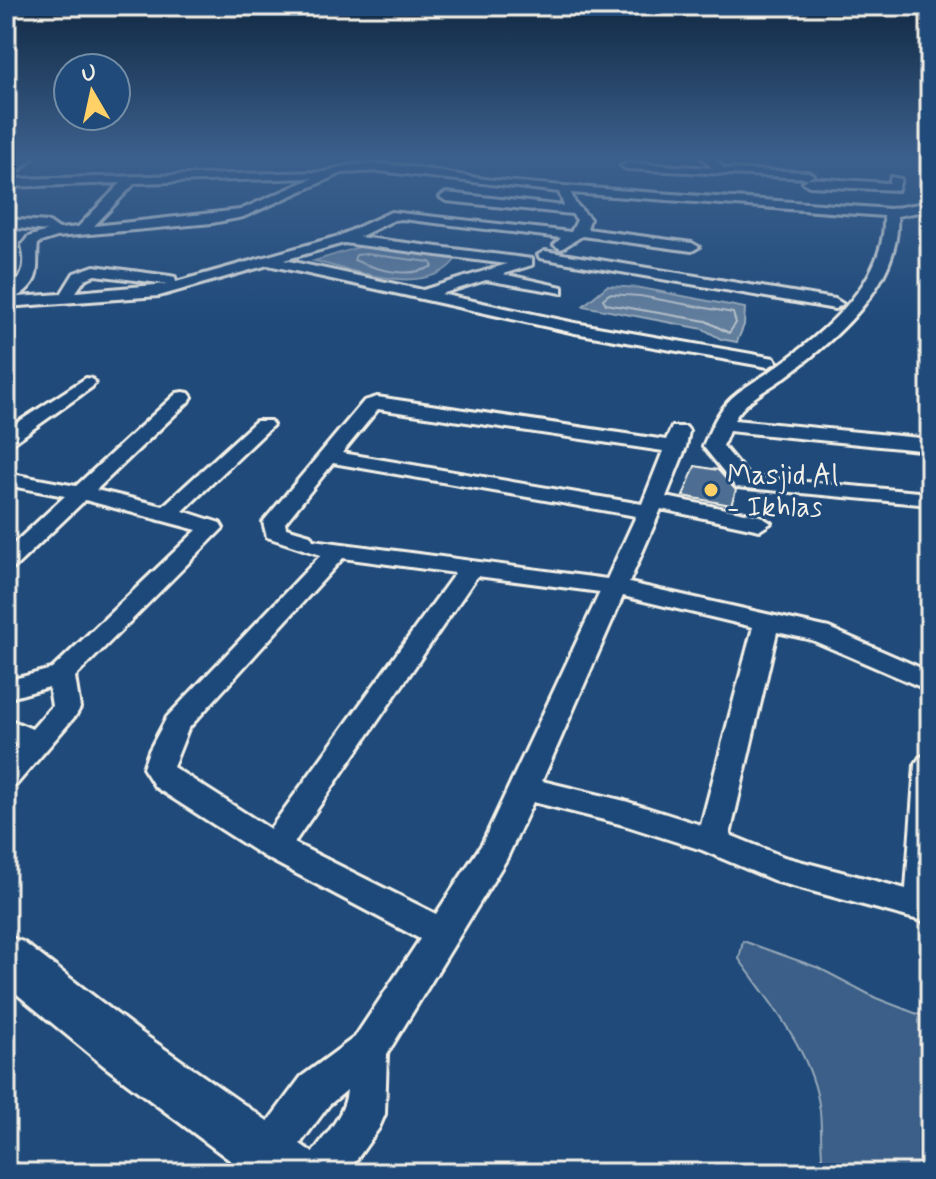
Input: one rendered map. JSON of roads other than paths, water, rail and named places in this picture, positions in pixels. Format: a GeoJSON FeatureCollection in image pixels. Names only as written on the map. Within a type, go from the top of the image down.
{"type":"FeatureCollection","features":[{"type":"Feature","properties":{"kind":"street"},"geometry":{"type":"LineString","coordinates":[[83,229],[99,213]]}},
{"type":"Feature","properties":{"kind":"street"},"geometry":{"type":"LineString","coordinates":[[6,299],[18,291],[35,264],[29,245],[33,240],[83,229],[212,219],[243,213]]}},
{"type":"Feature","properties":{"kind":"street"},"geometry":{"type":"LineString","coordinates":[[525,213],[692,247]]}},
{"type":"Feature","properties":{"kind":"street"},"geometry":{"type":"LineString","coordinates":[[574,213],[579,224]]}},
{"type":"Feature","properties":{"kind":"street"},"geometry":{"type":"LineString","coordinates":[[890,213],[893,230],[879,271],[850,310],[785,368],[733,407],[713,446],[743,483],[930,499]]}},
{"type":"Feature","properties":{"kind":"street"},"geometry":{"type":"LineString","coordinates":[[6,299],[147,292],[344,239],[396,215],[579,224],[614,222]]}},
{"type":"Feature","properties":{"kind":"street"},"geometry":{"type":"LineString","coordinates":[[6,223],[49,226],[56,233]]}},
{"type":"Feature","properties":{"kind":"street"},"geometry":{"type":"LineString","coordinates":[[421,295],[545,255],[579,224]]}},
{"type":"Feature","properties":{"kind":"street"},"geometry":{"type":"LineString","coordinates":[[344,239],[527,262]]}},
{"type":"Feature","properties":{"kind":"street"},"geometry":{"type":"LineString","coordinates":[[545,255],[835,304]]}},
{"type":"Feature","properties":{"kind":"street"},"geometry":{"type":"LineString","coordinates":[[268,261],[575,328],[768,362]]}},
{"type":"Feature","properties":{"kind":"street"},"geometry":{"type":"LineString","coordinates":[[66,297],[79,276],[94,270],[188,283]]}},
{"type":"Feature","properties":{"kind":"street"},"geometry":{"type":"LineString","coordinates":[[486,276],[557,290]]}},
{"type":"Feature","properties":{"kind":"street"},"geometry":{"type":"LineString","coordinates":[[6,439],[86,383]]}},
{"type":"Feature","properties":{"kind":"street"},"geometry":{"type":"LineString","coordinates":[[6,563],[183,397]]}},
{"type":"Feature","properties":{"kind":"street"},"geometry":{"type":"LineString","coordinates":[[6,957],[121,1048],[281,1163],[315,1091],[368,1050],[495,851],[614,587],[650,506],[677,439],[377,403],[371,405],[273,525],[275,532],[317,546],[469,570],[614,587],[820,634],[930,682]]}},
{"type":"Feature","properties":{"kind":"street"},"geometry":{"type":"LineString","coordinates":[[169,512],[263,425]]}},
{"type":"Feature","properties":{"kind":"street"},"geometry":{"type":"LineString","coordinates":[[724,425],[930,445]]}},
{"type":"Feature","properties":{"kind":"street"},"geometry":{"type":"LineString","coordinates":[[331,457],[760,523]]}},
{"type":"Feature","properties":{"kind":"street"},"geometry":{"type":"LineString","coordinates":[[6,690],[61,675],[212,528],[169,512],[80,492],[8,481]]}},
{"type":"Feature","properties":{"kind":"street"},"geometry":{"type":"LineString","coordinates":[[317,546],[177,724],[158,768],[166,779],[274,847],[441,933]]}},
{"type":"Feature","properties":{"kind":"street"},"geometry":{"type":"LineString","coordinates":[[274,847],[469,570]]}},
{"type":"Feature","properties":{"kind":"street"},"geometry":{"type":"LineString","coordinates":[[713,841],[767,622]]}},
{"type":"Feature","properties":{"kind":"street"},"geometry":{"type":"LineString","coordinates":[[6,777],[66,708],[61,675]]}},
{"type":"Feature","properties":{"kind":"street"},"geometry":{"type":"LineString","coordinates":[[6,728],[37,743]]}},
{"type":"Feature","properties":{"kind":"street"},"geometry":{"type":"LineString","coordinates":[[523,788],[625,813],[713,841],[778,869],[925,907],[930,765]]}},
{"type":"Feature","properties":{"kind":"street"},"geometry":{"type":"LineString","coordinates":[[322,1173],[365,1114],[368,1050]]}},
{"type":"Feature","properties":{"kind":"water"},"geometry":{"type":"Polygon","coordinates":[[[366,245],[448,256],[455,260],[442,271],[408,279],[368,275],[314,261],[366,245]]]}},
{"type":"Feature","properties":{"kind":"water"},"geometry":{"type":"Polygon","coordinates":[[[607,286],[641,288],[745,308],[744,325],[737,342],[721,339],[703,329],[583,306],[607,286]]]}},
{"type":"Feature","properties":{"kind":"place","name":"Masjid Al - Ikhlas"},"geometry":{"type":"Point","coordinates":[711,490]}}]}
